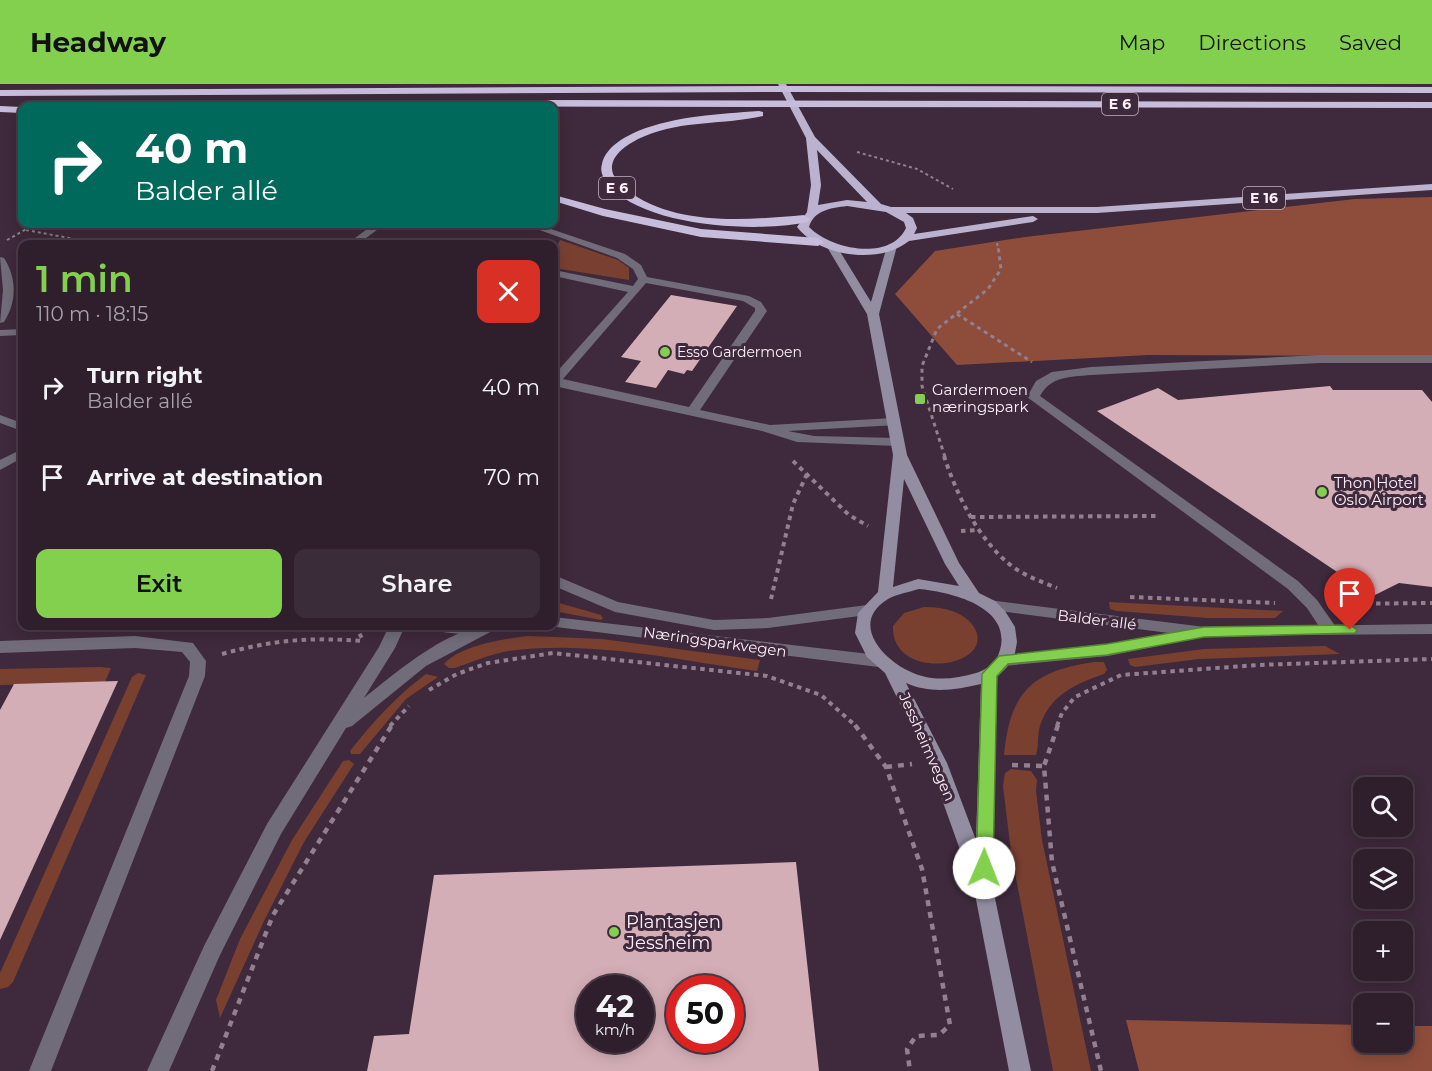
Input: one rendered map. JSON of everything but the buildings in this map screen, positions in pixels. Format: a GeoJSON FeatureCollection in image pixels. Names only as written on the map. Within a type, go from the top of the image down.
{"type":"FeatureCollection","features":[{"type":"Feature","properties":{"kind":"highway","name":"E 16"},"geometry":{"type":"LineString","coordinates":[[782,84],[811,138],[876,205]]}},
{"type":"Feature","properties":{"kind":"highway","name":"E 6"},"geometry":{"type":"LineString","coordinates":[[2,93],[714,89],[1432,90]]}},
{"type":"Feature","properties":{"kind":"highway","name":"E 6"},"geometry":{"type":"LineString","coordinates":[[808,216],[721,221],[664,212],[621,191],[606,172],[607,165],[615,150],[626,142],[670,126],[719,118],[879,103]]}},
{"type":"Feature","properties":{"kind":"highway","name":"E 6"},"geometry":{"type":"LineString","coordinates":[[558,104],[1432,105]]}},
{"type":"Feature","properties":{"kind":"highway"},"geometry":{"type":"LineString","coordinates":[[0,109],[18,109]]}},
{"type":"Feature","properties":{"kind":"highway","name":"E 16"},"geometry":{"type":"LineString","coordinates":[[808,216],[816,185],[811,138]]}},
{"type":"Feature","properties":{"kind":"highway","name":"E 16"},"geometry":{"type":"LineString","coordinates":[[808,216],[821,208],[847,203],[876,205],[892,210],[1097,210],[1432,187]]}},
{"type":"Feature","properties":{"kind":"highway","name":"E 6"},"geometry":{"type":"LineString","coordinates":[[558,199],[644,222],[701,234],[818,242]]}},
{"type":"Feature","properties":{"kind":"highway"},"geometry":{"type":"LineString","coordinates":[[892,210],[903,216],[909,223],[911,231],[907,238]]}},
{"type":"Feature","properties":{"kind":"highway","name":"E 16"},"geometry":{"type":"LineString","coordinates":[[818,242],[832,247],[863,251],[892,246],[907,238],[1097,210]]}},
{"type":"Feature","properties":{"kind":"highway"},"geometry":{"type":"LineString","coordinates":[[808,216],[803,227],[808,235],[818,242]]}},
{"type":"Feature","properties":{"kind":"main road"},"geometry":{"type":"LineString","coordinates":[[873,315],[892,246]]}},
{"type":"Feature","properties":{"kind":"main road"},"geometry":{"type":"LineString","coordinates":[[832,247],[873,315],[899,448],[939,540],[972,594]]}},
{"type":"Feature","properties":{"kind":"main road"},"geometry":{"type":"LineString","coordinates":[[885,593],[899,448]]}},
{"type":"Feature","properties":{"kind":"main road"},"geometry":{"type":"LineString","coordinates":[[918,584],[945,586],[972,594],[989,605],[1004,622],[1009,641],[1004,660],[989,674],[973,682],[933,685],[912,681],[893,673],[878,661],[862,635],[862,622],[867,610],[885,593],[918,584]]}},
{"type":"Feature","properties":{"kind":"main road","name":"Jessheimvegen"},"geometry":{"type":"LineString","coordinates":[[893,673],[938,763],[984,889],[1020,1071]]}},
{"type":"Feature","properties":{"kind":"main road","name":"Jessheimvegen"},"geometry":{"type":"LineString","coordinates":[[984,889],[989,674]]}},
{"type":"Feature","properties":{"kind":"street"},"geometry":{"type":"LineString","coordinates":[[358,240],[374,228]]}},
{"type":"Feature","properties":{"kind":"street"},"geometry":{"type":"LineString","coordinates":[[540,228],[621,256],[637,267],[643,279]]}},
{"type":"Feature","properties":{"kind":"street"},"geometry":{"type":"LineString","coordinates":[[546,240],[549,231]]}},
{"type":"Feature","properties":{"kind":"street"},"geometry":{"type":"LineString","coordinates":[[0,260],[4,276],[0,320]]}},
{"type":"Feature","properties":{"kind":"street"},"geometry":{"type":"LineString","coordinates":[[558,274],[636,290]]}},
{"type":"Feature","properties":{"kind":"street"},"geometry":{"type":"LineString","coordinates":[[558,378],[636,290],[643,279]]}},
{"type":"Feature","properties":{"kind":"street"},"geometry":{"type":"LineString","coordinates":[[643,279],[746,298],[753,300],[760,308],[761,311],[692,412]]}},
{"type":"Feature","properties":{"kind":"street"},"geometry":{"type":"LineString","coordinates":[[0,333],[18,332]]}},
{"type":"Feature","properties":{"kind":"street"},"geometry":{"type":"LineString","coordinates":[[1330,630],[1312,604],[1293,585],[1033,397],[1040,384],[1052,376],[1091,371],[1308,360],[1432,359]]}},
{"type":"Feature","properties":{"kind":"street"},"geometry":{"type":"LineString","coordinates":[[558,383],[765,428],[797,438],[899,448]]}},
{"type":"Feature","properties":{"kind":"street"},"geometry":{"type":"LineString","coordinates":[[0,419],[18,426]]}},
{"type":"Feature","properties":{"kind":"street"},"geometry":{"type":"LineString","coordinates":[[765,428],[893,422]]}},
{"type":"Feature","properties":{"kind":"street"},"geometry":{"type":"LineString","coordinates":[[0,466],[18,455]]}},
{"type":"Feature","properties":{"kind":"street","name":"Næringsparkvegen"},"geometry":{"type":"LineString","coordinates":[[558,582],[615,607],[714,625],[768,623],[867,610]]}},
{"type":"Feature","properties":{"kind":"street","name":"Balder allé"},"geometry":{"type":"LineString","coordinates":[[989,605],[1204,632],[1432,629]]}},
{"type":"Feature","properties":{"kind":"street","name":"Næringsparkvegen"},"geometry":{"type":"LineString","coordinates":[[558,622],[654,633],[768,650],[878,661]]}},
{"type":"Feature","properties":{"kind":"street"},"geometry":{"type":"LineString","coordinates":[[158,1071],[211,952],[274,829],[387,648],[395,630]]}},
{"type":"Feature","properties":{"kind":"street"},"geometry":{"type":"LineString","coordinates":[[336,730],[420,662],[480,630]]}},
{"type":"Feature","properties":{"kind":"street","name":"Balder allé"},"geometry":{"type":"LineString","coordinates":[[1004,660],[1107,650],[1204,632]]}},
{"type":"Feature","properties":{"kind":"street"},"geometry":{"type":"LineString","coordinates":[[0,648],[135,642],[187,647],[198,661],[197,676],[40,1071]]}},
{"type":"Feature","properties":{"kind":"path"},"geometry":{"type":"LineString","coordinates":[[852,150],[917,169],[953,189]]}},
{"type":"Feature","properties":{"kind":"path"},"geometry":{"type":"LineString","coordinates":[[0,243],[30,228]]}},
{"type":"Feature","properties":{"kind":"path"},"geometry":{"type":"LineString","coordinates":[[26,230],[80,240]]}},
{"type":"Feature","properties":{"kind":"path"},"geometry":{"type":"LineString","coordinates":[[996,237],[1001,269],[988,289],[937,329],[922,366],[922,386],[949,471],[971,517],[990,546],[1007,562],[1029,577],[1066,590]]}},
{"type":"Feature","properties":{"kind":"path"},"geometry":{"type":"LineString","coordinates":[[957,314],[1052,376]]}},
{"type":"Feature","properties":{"kind":"path"},"geometry":{"type":"LineString","coordinates":[[787,456],[849,515],[870,527]]}},
{"type":"Feature","properties":{"kind":"path"},"geometry":{"type":"LineString","coordinates":[[771,600],[793,504],[807,474]]}},
{"type":"Feature","properties":{"kind":"path"},"geometry":{"type":"LineString","coordinates":[[971,517],[1195,515]]}},
{"type":"Feature","properties":{"kind":"path"},"geometry":{"type":"LineString","coordinates":[[1123,597],[1312,604],[1432,603]]}},
{"type":"Feature","properties":{"kind":"path"},"geometry":{"type":"LineString","coordinates":[[198,661],[263,643],[320,639],[363,641],[357,630]]}},
{"type":"Feature","properties":{"kind":"path"},"geometry":{"type":"LineString","coordinates":[[422,695],[447,677],[475,667],[518,655],[553,653],[767,676],[821,695],[854,723],[886,767],[922,869],[950,1025],[939,1035],[916,1036],[907,1049],[910,1071]]}},
{"type":"Feature","properties":{"kind":"path"},"geometry":{"type":"LineString","coordinates":[[1101,1071],[1052,862],[1044,766],[1062,713],[1075,697],[1121,675],[1258,665],[1432,659]]}},
{"type":"Feature","properties":{"kind":"path"},"geometry":{"type":"LineString","coordinates":[[212,1071],[273,915],[388,729],[413,701]]}},
{"type":"Feature","properties":{"kind":"path"},"geometry":{"type":"LineString","coordinates":[[886,767],[916,764]]}},
{"type":"Feature","properties":{"kind":"path"},"geometry":{"type":"LineString","coordinates":[[1003,765],[1044,766]]}},
{"type":"Feature","properties":{"kind":"shaded area"},"geometry":{"type":"Polygon","coordinates":[[[1432,197],[1432,356],[1148,355],[957,365],[895,294],[935,251],[1025,237],[1355,199],[1432,197]]]}},
{"type":"Feature","properties":{"kind":"shaded area"},"geometry":{"type":"Polygon","coordinates":[[[560,240],[618,260],[629,268],[629,280],[558,269],[560,240]]]}},
{"type":"Feature","properties":{"kind":"shaded area"},"geometry":{"type":"Polygon","coordinates":[[[1109,602],[1283,611],[1275,618],[1207,618],[1117,611],[1110,609],[1109,602]]]}},
{"type":"Feature","properties":{"kind":"shaded area"},"geometry":{"type":"Polygon","coordinates":[[[558,603],[601,615],[603,618],[601,620],[558,612],[558,603]]]}},
{"type":"Feature","properties":{"kind":"shaded area"},"geometry":{"type":"Polygon","coordinates":[[[924,607],[949,610],[961,615],[971,623],[978,638],[973,650],[961,659],[944,663],[926,663],[909,657],[897,645],[893,626],[904,613],[924,607]]]}},
{"type":"Feature","properties":{"kind":"shaded area"},"geometry":{"type":"Polygon","coordinates":[[[528,636],[602,639],[760,660],[757,671],[637,653],[546,648],[501,653],[455,668],[449,668],[444,664],[452,657],[472,648],[495,641],[528,636]]]}},
{"type":"Feature","properties":{"kind":"shaded area"},"geometry":{"type":"Polygon","coordinates":[[[1325,646],[1340,654],[1199,659],[1135,667],[1130,665],[1128,659],[1204,649],[1325,646]]]}},
{"type":"Feature","properties":{"kind":"shaded area"},"geometry":{"type":"Polygon","coordinates":[[[1094,662],[1104,662],[1107,670],[1104,674],[1065,692],[1050,706],[1040,726],[1036,755],[1004,755],[1012,715],[1028,688],[1055,671],[1094,662]]]}},
{"type":"Feature","properties":{"kind":"shaded area"},"geometry":{"type":"Polygon","coordinates":[[[111,668],[105,682],[0,685],[0,669],[111,668]]]}},
{"type":"Feature","properties":{"kind":"shaded area"},"geometry":{"type":"Polygon","coordinates":[[[138,673],[146,675],[13,982],[8,987],[0,989],[0,973],[132,677],[138,673]]]}},
{"type":"Feature","properties":{"kind":"shaded area"},"geometry":{"type":"Polygon","coordinates":[[[426,674],[438,677],[406,699],[360,754],[351,754],[350,751],[385,710],[426,674]]]}},
{"type":"Feature","properties":{"kind":"shaded area"},"geometry":{"type":"Polygon","coordinates":[[[349,760],[354,764],[304,842],[264,921],[220,1018],[216,1000],[240,939],[292,840],[343,761],[349,760]]]}},
{"type":"Feature","properties":{"kind":"shaded area"},"geometry":{"type":"Polygon","coordinates":[[[1011,769],[1031,771],[1037,780],[1036,791],[1042,840],[1091,1071],[1053,1071],[1011,852],[1003,786],[1005,773],[1011,769]]]}},
{"type":"Feature","properties":{"kind":"shaded area"},"geometry":{"type":"Polygon","coordinates":[[[1126,1020],[1353,1025],[1353,1053],[1413,1053],[1413,1026],[1432,1026],[1432,1071],[1139,1071],[1126,1020]]]}},
{"type":"Feature","properties":{"kind":"place","name":"Esso Gardermoen"},"geometry":{"type":"Point","coordinates":[665,352]}},
{"type":"Feature","properties":{"kind":"place","name":"Gardermoen næringspark"},"geometry":{"type":"Point","coordinates":[920,399]}},
{"type":"Feature","properties":{"kind":"place","name":"Thon Hotel Oslo Airport"},"geometry":{"type":"Point","coordinates":[1322,492]}},
{"type":"Feature","properties":{"kind":"place","name":"Plantasjen Jessheim"},"geometry":{"type":"Point","coordinates":[614,932]}},
{"type":"Feature","properties":{"kind":"route"},"geometry":{"type":"LineString","coordinates":[[984,868],[989,674],[1004,660],[1107,650],[1204,632],[1350,630]]}}]}
